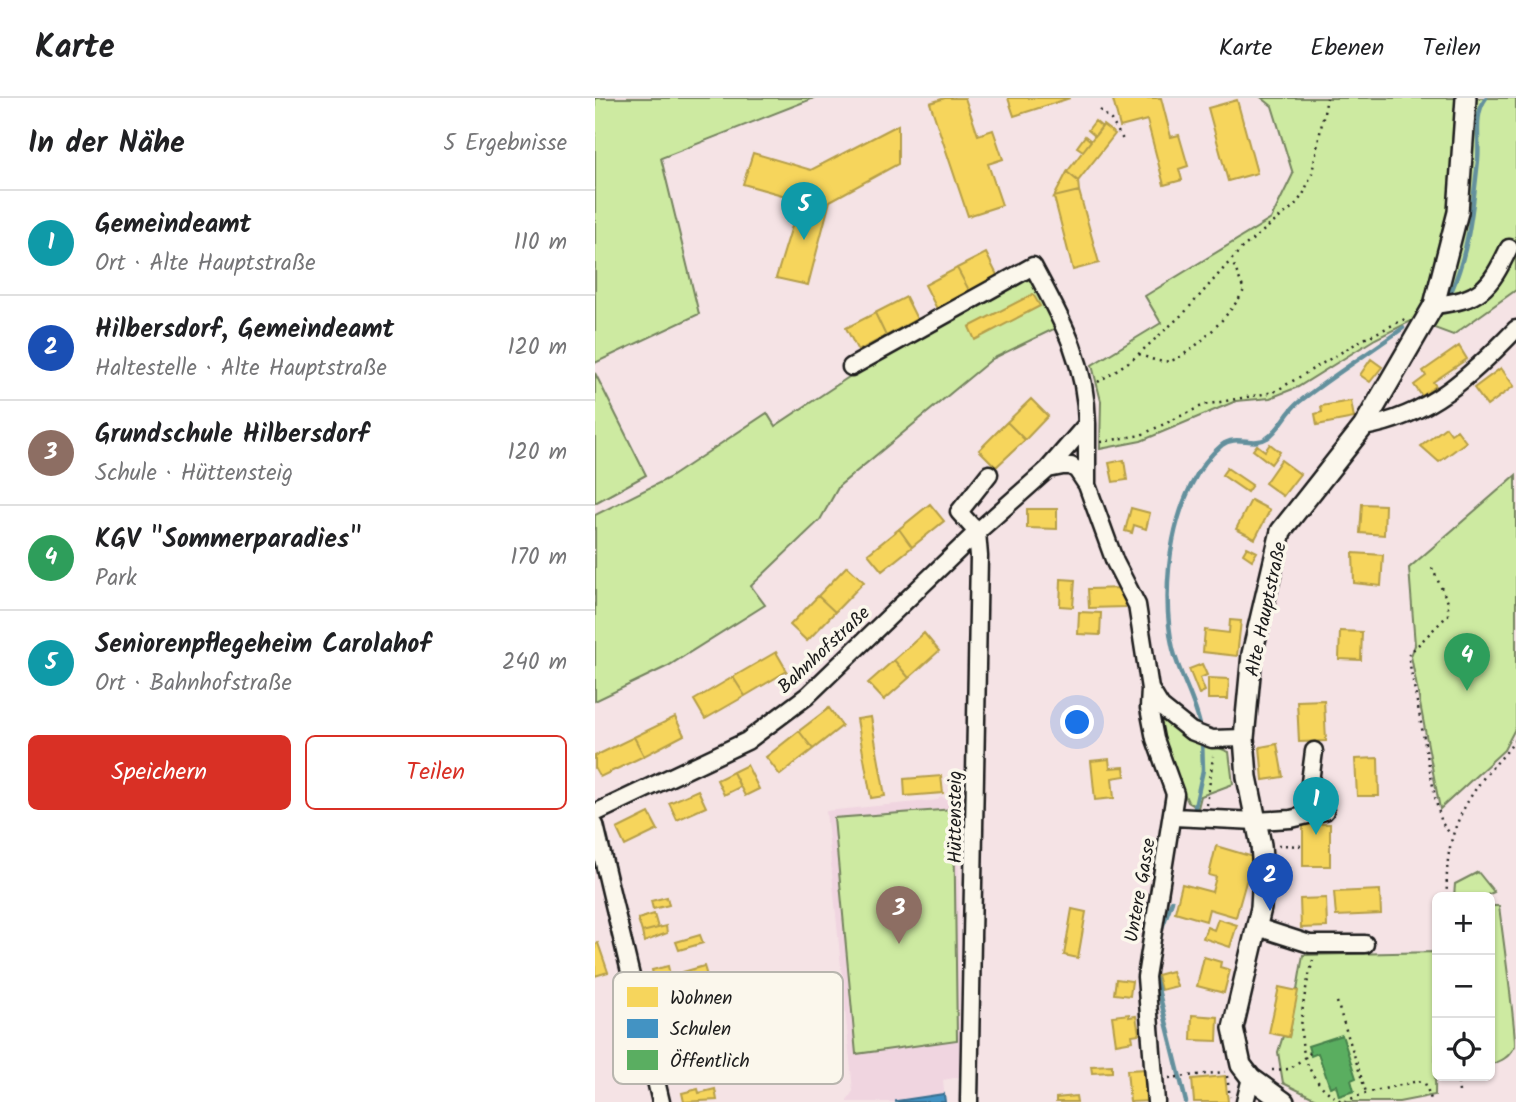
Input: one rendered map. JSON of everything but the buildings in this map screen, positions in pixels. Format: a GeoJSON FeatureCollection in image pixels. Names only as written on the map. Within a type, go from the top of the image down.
{"type":"FeatureCollection","features":[{"type":"Feature","properties":{"kind":"main road","name":"Alte Hauptstraße"},"geometry":{"type":"LineString","coordinates":[[1240,1071],[1233,1028],[1257,927],[1263,872],[1261,845],[1247,777],[1244,738],[1252,654],[1281,531],[1363,427],[1434,305],[1458,212],[1466,98]]}},
{"type":"Feature","properties":{"kind":"main road"},"geometry":{"type":"LineString","coordinates":[[1240,1071],[1284,1102]]}},
{"type":"Feature","properties":{"kind":"street"},"geometry":{"type":"LineString","coordinates":[[1434,305],[1467,301],[1494,279],[1509,248]]}},
{"type":"Feature","properties":{"kind":"street"},"geometry":{"type":"LineString","coordinates":[[851,367],[1033,266],[1084,354],[1087,389],[1087,485],[1115,562],[1137,605],[1150,690],[1170,717],[1191,731],[1213,739],[1244,738]]}},
{"type":"Feature","properties":{"kind":"street"},"geometry":{"type":"LineString","coordinates":[[1363,427],[1406,417],[1454,388],[1516,329]]}},
{"type":"Feature","properties":{"kind":"street","name":"Bahnhofstraße"},"geometry":{"type":"LineString","coordinates":[[595,813],[747,741],[807,696],[1048,469],[1087,424]]}},
{"type":"Feature","properties":{"kind":"street"},"geometry":{"type":"LineString","coordinates":[[1048,469],[1071,466],[1087,485]]}},
{"type":"Feature","properties":{"kind":"street"},"geometry":{"type":"LineString","coordinates":[[977,533],[959,512],[989,474]]}},
{"type":"Feature","properties":{"kind":"street","name":"Hüttensteig"},"geometry":{"type":"LineString","coordinates":[[969,1102],[974,971],[977,533]]}},
{"type":"Feature","properties":{"kind":"street","name":"Untere Gasse"},"geometry":{"type":"LineString","coordinates":[[1150,690],[1149,708],[1155,739],[1175,794],[1174,817],[1146,977],[1156,1102]]}},
{"type":"Feature","properties":{"kind":"street"},"geometry":{"type":"LineString","coordinates":[[1306,813],[1314,751]]}},
{"type":"Feature","properties":{"kind":"street"},"geometry":{"type":"LineString","coordinates":[[1174,817],[1256,821],[1291,819],[1306,813],[1325,811]]}},
{"type":"Feature","properties":{"kind":"street"},"geometry":{"type":"LineString","coordinates":[[595,825],[630,972]]}},
{"type":"Feature","properties":{"kind":"street"},"geometry":{"type":"LineString","coordinates":[[1257,927],[1310,944],[1365,944]]}},
{"type":"Feature","properties":{"kind":"street"},"geometry":{"type":"LineString","coordinates":[[1240,1071],[1245,1102]]}},
{"type":"Feature","properties":{"kind":"street"},"geometry":{"type":"LineString","coordinates":[[657,1084],[661,1102]]}},
{"type":"Feature","properties":{"kind":"path"},"geometry":{"type":"LineString","coordinates":[[1087,389],[1139,354],[1185,312],[1231,260],[1303,195],[1312,173],[1327,98]]}},
{"type":"Feature","properties":{"kind":"path"},"geometry":{"type":"LineString","coordinates":[[1100,110],[1125,143]]}},
{"type":"Feature","properties":{"kind":"path"},"geometry":{"type":"LineString","coordinates":[[1139,354],[1156,361],[1170,361],[1187,352],[1228,313],[1244,290],[1231,260]]}},
{"type":"Feature","properties":{"kind":"path"},"geometry":{"type":"LineString","coordinates":[[1087,443],[1141,435],[1204,405],[1274,393],[1362,340],[1409,316]]}},
{"type":"Feature","properties":{"kind":"path"},"geometry":{"type":"LineString","coordinates":[[1432,568],[1448,602],[1448,615],[1408,655],[1441,823],[1451,835]]}},
{"type":"Feature","properties":{"kind":"path"},"geometry":{"type":"LineString","coordinates":[[1447,892],[1445,861],[1451,835],[1482,779],[1516,738]]}},
{"type":"Feature","properties":{"kind":"path"},"geometry":{"type":"LineString","coordinates":[[1205,818],[1213,739]]}},
{"type":"Feature","properties":{"kind":"path"},"geometry":{"type":"LineString","coordinates":[[1261,845],[1303,846]]}},
{"type":"Feature","properties":{"kind":"path"},"geometry":{"type":"LineString","coordinates":[[1313,957],[1301,1013],[1304,1059],[1312,1078],[1343,1102],[1366,1093],[1418,1081],[1425,1083],[1432,1102]]}},
{"type":"Feature","properties":{"kind":"path"},"geometry":{"type":"LineString","coordinates":[[1337,1002],[1366,1093]]}},
{"type":"Feature","properties":{"kind":"path"},"geometry":{"type":"LineString","coordinates":[[1174,1077],[1240,1071],[1281,1071],[1310,1053]]}},
{"type":"Feature","properties":{"kind":"path"},"geometry":{"type":"LineString","coordinates":[[1458,1081],[1459,1092]]}},
{"type":"Feature","properties":{"kind":"shaded area"},"geometry":{"type":"Polygon","coordinates":[[[941,796],[958,807],[960,1077],[943,1080],[945,1102],[846,1102],[853,1091],[826,811],[938,800],[941,796]]]}},
{"type":"Feature","properties":{"kind":"green space"},"geometry":{"type":"Polygon","coordinates":[[[595,98],[814,98],[661,158],[699,314],[595,363],[595,98]]]}},
{"type":"Feature","properties":{"kind":"green space"},"geometry":{"type":"Polygon","coordinates":[[[1262,98],[1516,98],[1516,290],[1453,335],[1413,320],[1375,339],[1298,387],[1270,398],[1236,401],[1141,441],[1100,449],[1101,401],[1092,365],[1161,323],[1145,296],[1271,219],[1293,174],[1272,106],[1262,98]]]}},
{"type":"Feature","properties":{"kind":"green space"},"geometry":{"type":"Polygon","coordinates":[[[1034,273],[1060,326],[992,359],[839,486],[820,520],[751,586],[765,605],[668,666],[595,701],[595,515],[669,478],[767,413],[775,426],[864,367],[1034,273]]]}},
{"type":"Feature","properties":{"kind":"green space"},"geometry":{"type":"Polygon","coordinates":[[[595,373],[646,475],[595,503],[595,373]]]}},
{"type":"Feature","properties":{"kind":"green space"},"geometry":{"type":"Polygon","coordinates":[[[1516,475],[1516,727],[1504,750],[1440,809],[1411,656],[1415,645],[1409,568],[1516,475]]]}},
{"type":"Feature","properties":{"kind":"green space"},"geometry":{"type":"Polygon","coordinates":[[[1159,717],[1181,732],[1229,752],[1233,784],[1201,796],[1198,808],[1188,802],[1157,734],[1159,717]]]}},
{"type":"Feature","properties":{"kind":"green space"},"geometry":{"type":"Polygon","coordinates":[[[954,809],[957,1040],[856,1054],[834,818],[954,809]]]}},
{"type":"Feature","properties":{"kind":"green space"},"geometry":{"type":"Polygon","coordinates":[[[1478,872],[1494,892],[1454,892],[1455,884],[1478,872]]]}},
{"type":"Feature","properties":{"kind":"green space"},"geometry":{"type":"Polygon","coordinates":[[[1495,906],[1499,906],[1515,1036],[1515,1046],[1504,1058],[1495,1062],[1495,906]]]}},
{"type":"Feature","properties":{"kind":"green space"},"geometry":{"type":"Polygon","coordinates":[[[1432,952],[1432,1081],[1435,1081],[1435,1095],[1399,1102],[1322,1102],[1283,1083],[1278,1052],[1283,1036],[1289,1037],[1303,955],[1432,952]]]}},
{"type":"Feature","properties":{"kind":"waterway"},"geometry":{"type":"LineString","coordinates":[[1451,292],[1469,228],[1478,160],[1478,120],[1486,98]]}},
{"type":"Feature","properties":{"kind":"waterway"},"geometry":{"type":"LineString","coordinates":[[1201,730],[1173,649],[1169,625],[1169,569],[1173,540],[1180,512],[1191,486],[1205,463],[1222,445],[1233,441],[1267,438],[1299,402],[1403,328]]}},
{"type":"Feature","properties":{"kind":"waterway"},"geometry":{"type":"LineString","coordinates":[[1195,807],[1203,770],[1202,738]]}},
{"type":"Feature","properties":{"kind":"waterway"},"geometry":{"type":"LineString","coordinates":[[1160,933],[1172,901]]}},
{"type":"Feature","properties":{"kind":"waterway"},"geometry":{"type":"LineString","coordinates":[[1154,973],[1186,1102]]}},
{"type":"Feature","properties":{"kind":"place","name":"Seniorenpflegeheim Carolahof"},"geometry":{"type":"Point","coordinates":[804,240]}},
{"type":"Feature","properties":{"kind":"place","name":"KGV \"Sommerparadies\""},"geometry":{"type":"Point","coordinates":[1467,691]}},
{"type":"Feature","properties":{"kind":"place","name":"Gemeindeamt"},"geometry":{"type":"Point","coordinates":[1316,835]}},
{"type":"Feature","properties":{"kind":"place","name":"Hilbersdorf, Gemeindeamt"},"geometry":{"type":"Point","coordinates":[1270,911]}},
{"type":"Feature","properties":{"kind":"place","name":"Grundschule Hilbersdorf"},"geometry":{"type":"Point","coordinates":[899,944]}}]}
